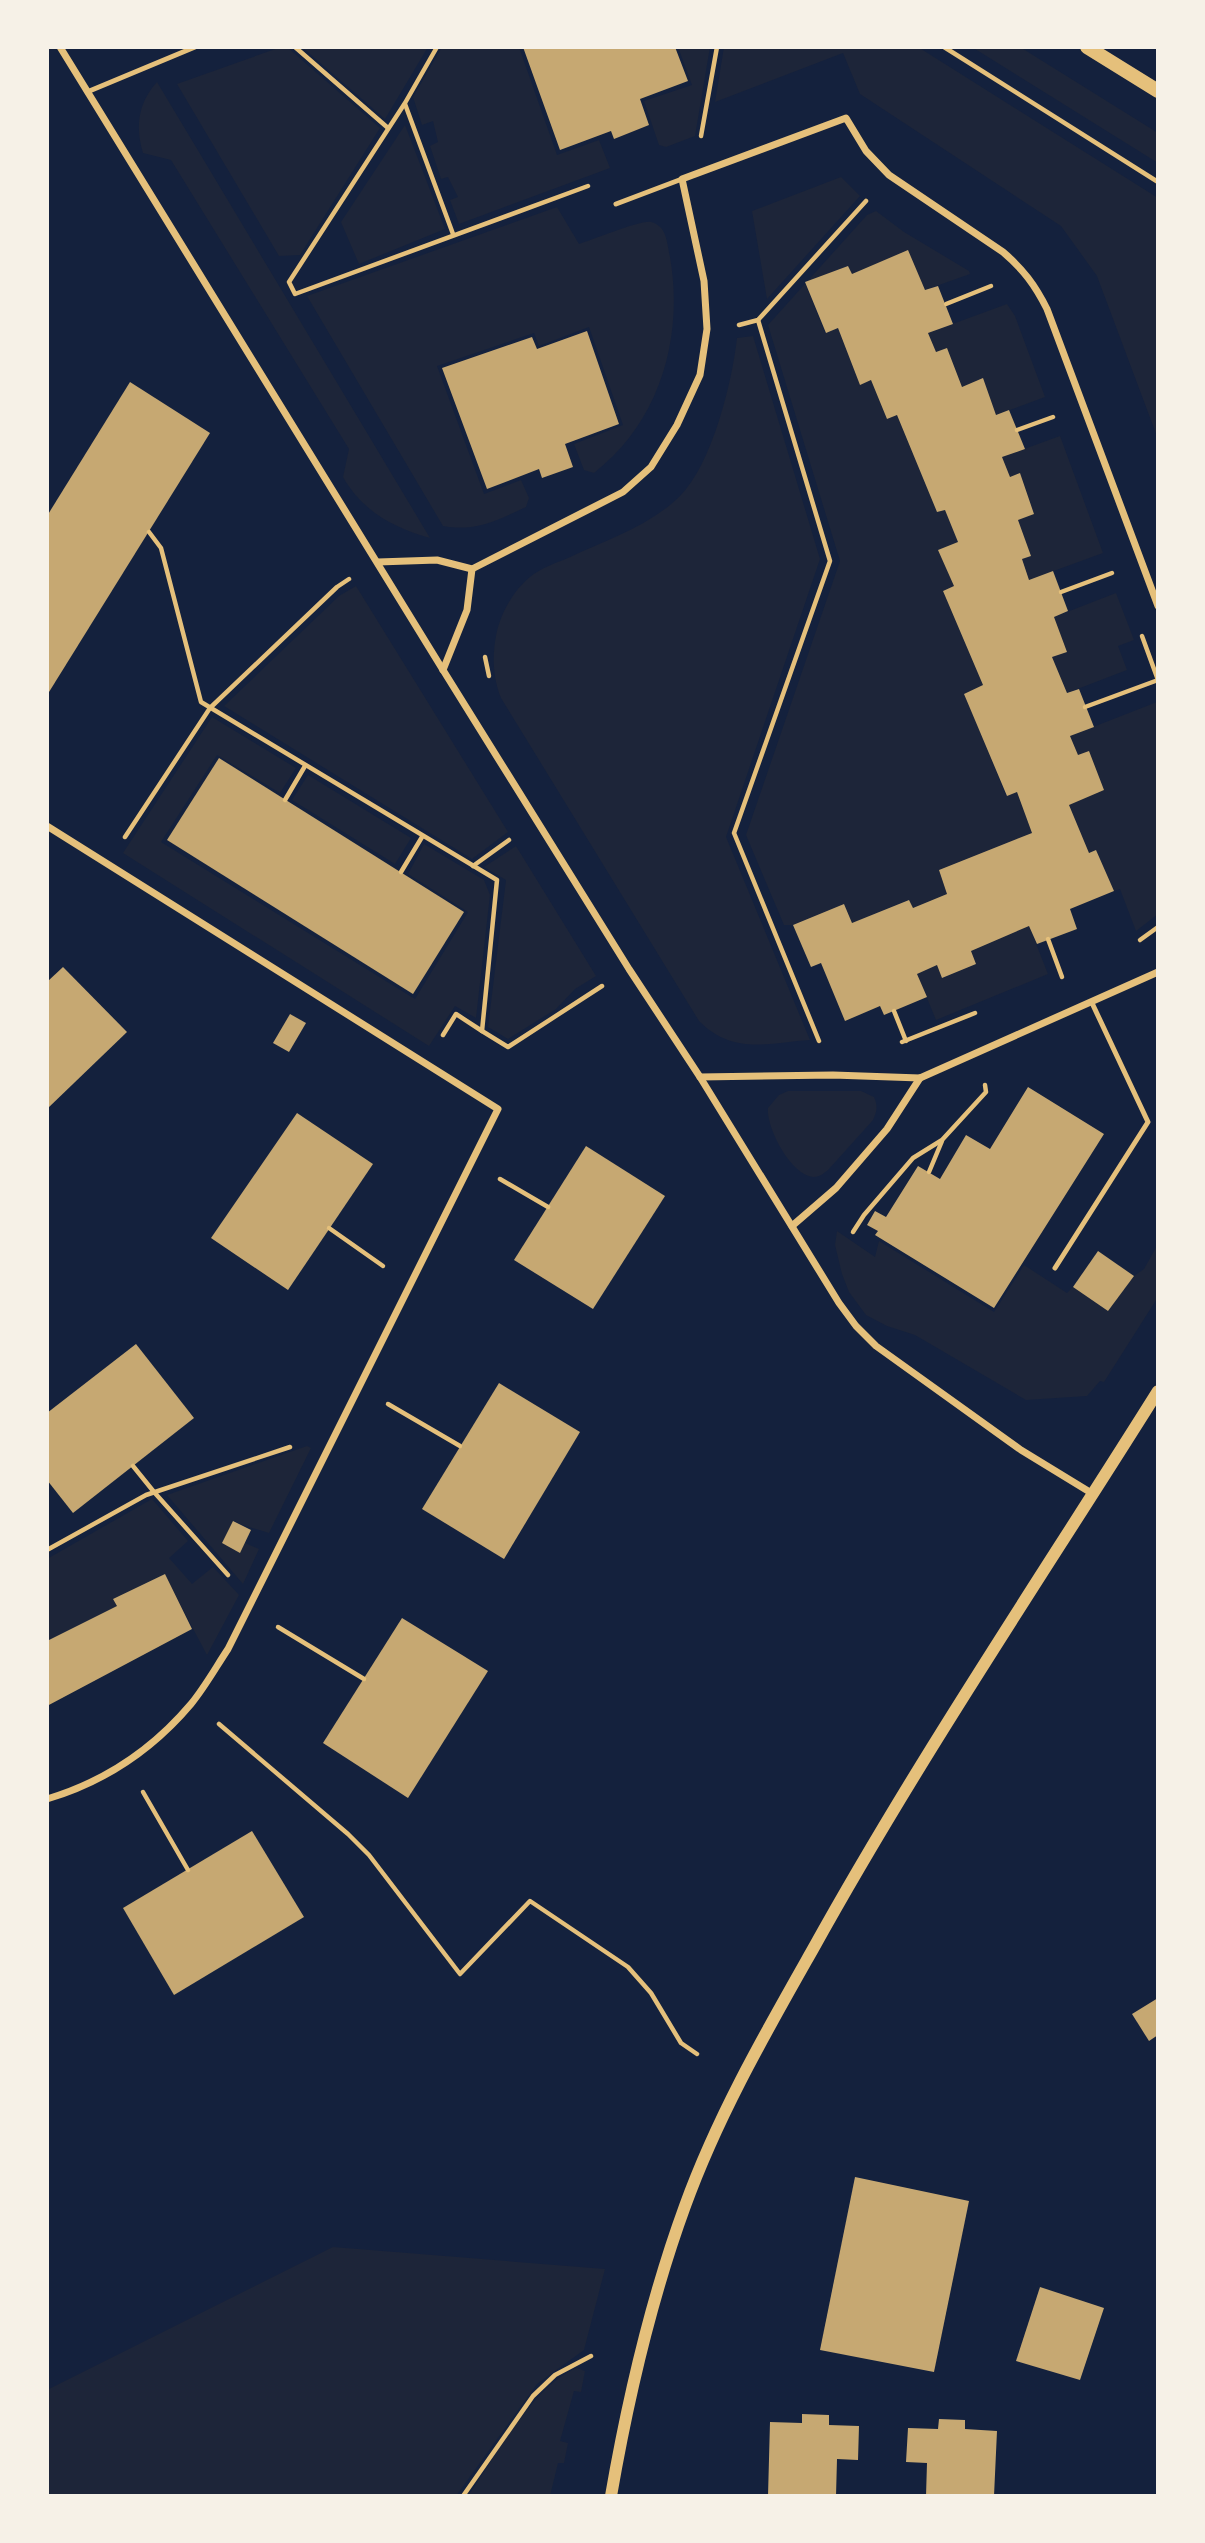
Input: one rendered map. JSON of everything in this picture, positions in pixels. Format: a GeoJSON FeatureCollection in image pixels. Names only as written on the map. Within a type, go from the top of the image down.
{"type":"FeatureCollection","features":[{"type":"Feature","properties":{"kind":"main road"},"geometry":{"type":"LineString","coordinates":[[1087,47],[1158,91]]}},
{"type":"Feature","properties":{"kind":"street"},"geometry":{"type":"LineString","coordinates":[[61,47],[443,670],[839,1303],[856,1326],[876,1346],[1021,1450],[1093,1494]]}},
{"type":"Feature","properties":{"kind":"street"},"geometry":{"type":"LineString","coordinates":[[378,562],[436,560],[472,569],[623,492],[651,467],[677,425],[700,375],[708,329],[704,281],[682,179],[846,118],[866,152],[889,175],[1003,252],[1035,283],[1158,606]]}},
{"type":"Feature","properties":{"kind":"street"},"geometry":{"type":"LineString","coordinates":[[443,670],[467,610],[472,569]]}},
{"type":"Feature","properties":{"kind":"street"},"geometry":{"type":"LineString","coordinates":[[47,826],[498,1109],[228,1649],[192,1702],[171,1725],[134,1756],[90,1783],[47,1799]]}},
{"type":"Feature","properties":{"kind":"street"},"geometry":{"type":"LineString","coordinates":[[700,1077],[833,1075],[920,1078],[1158,972]]}},
{"type":"Feature","properties":{"kind":"street"},"geometry":{"type":"LineString","coordinates":[[792,1226],[845,1178],[887,1129],[920,1078]]}},
{"type":"Feature","properties":{"kind":"street"},"geometry":{"type":"LineString","coordinates":[[611,2496],[638,2365],[685,2205],[744,2074],[861,1862],[1158,1391]]}},
{"type":"Feature","properties":{"kind":"lane"},"geometry":{"type":"LineString","coordinates":[[87,92],[195,47]]}},
{"type":"Feature","properties":{"kind":"lane"},"geometry":{"type":"LineString","coordinates":[[615,204],[682,179]]}},
{"type":"Feature","properties":{"kind":"lane"},"geometry":{"type":"LineString","coordinates":[[1055,1268],[1148,1122],[1092,1003]]}},
{"type":"Feature","properties":{"kind":"path"},"geometry":{"type":"LineString","coordinates":[[295,47],[388,128]]}},
{"type":"Feature","properties":{"kind":"path"},"geometry":{"type":"LineString","coordinates":[[437,47],[405,103],[289,282],[296,294],[606,179],[615,204]]}},
{"type":"Feature","properties":{"kind":"path"},"geometry":{"type":"LineString","coordinates":[[699,145],[717,47]]}},
{"type":"Feature","properties":{"kind":"path"},"geometry":{"type":"LineString","coordinates":[[944,47],[1158,182]]}},
{"type":"Feature","properties":{"kind":"path"},"geometry":{"type":"LineString","coordinates":[[405,103],[453,234]]}},
{"type":"Feature","properties":{"kind":"path"},"geometry":{"type":"LineString","coordinates":[[736,326],[758,320],[873,193]]}},
{"type":"Feature","properties":{"kind":"path"},"geometry":{"type":"LineString","coordinates":[[946,304],[1002,282]]}},
{"type":"Feature","properties":{"kind":"path"},"geometry":{"type":"LineString","coordinates":[[758,320],[830,561],[734,833],[824,1052]]}},
{"type":"Feature","properties":{"kind":"path"},"geometry":{"type":"LineString","coordinates":[[1017,430],[1063,413]]}},
{"type":"Feature","properties":{"kind":"path"},"geometry":{"type":"LineString","coordinates":[[149,532],[161,548],[201,702],[497,880],[481,1031]]}},
{"type":"Feature","properties":{"kind":"path"},"geometry":{"type":"LineString","coordinates":[[1061,592],[1119,570]]}},
{"type":"Feature","properties":{"kind":"path"},"geometry":{"type":"LineString","coordinates":[[122,842],[210,708],[337,587],[350,578]]}},
{"type":"Feature","properties":{"kind":"path"},"geometry":{"type":"LineString","coordinates":[[1086,707],[1158,680],[1142,635]]}},
{"type":"Feature","properties":{"kind":"path"},"geometry":{"type":"LineString","coordinates":[[485,647],[491,684]]}},
{"type":"Feature","properties":{"kind":"path"},"geometry":{"type":"LineString","coordinates":[[285,800],[306,766]]}},
{"type":"Feature","properties":{"kind":"path"},"geometry":{"type":"LineString","coordinates":[[401,872],[422,837]]}},
{"type":"Feature","properties":{"kind":"path"},"geometry":{"type":"LineString","coordinates":[[472,866],[511,838]]}},
{"type":"Feature","properties":{"kind":"path"},"geometry":{"type":"LineString","coordinates":[[1138,941],[1158,927]]}},
{"type":"Feature","properties":{"kind":"path"},"geometry":{"type":"LineString","coordinates":[[1048,939],[1062,977]]}},
{"type":"Feature","properties":{"kind":"path"},"geometry":{"type":"LineString","coordinates":[[1050,982],[1074,972]]}},
{"type":"Feature","properties":{"kind":"path"},"geometry":{"type":"LineString","coordinates":[[437,1044],[456,1014],[509,1047],[601,986]]}},
{"type":"Feature","properties":{"kind":"path"},"geometry":{"type":"LineString","coordinates":[[898,1044],[986,1008]]}},
{"type":"Feature","properties":{"kind":"path"},"geometry":{"type":"LineString","coordinates":[[894,1011],[906,1041]]}},
{"type":"Feature","properties":{"kind":"path"},"geometry":{"type":"LineString","coordinates":[[853,1232],[864,1215],[913,1158],[942,1140],[986,1092],[984,1076]]}},
{"type":"Feature","properties":{"kind":"path"},"geometry":{"type":"LineString","coordinates":[[929,1172],[942,1140]]}},
{"type":"Feature","properties":{"kind":"path"},"geometry":{"type":"LineString","coordinates":[[493,1175],[548,1207]]}},
{"type":"Feature","properties":{"kind":"path"},"geometry":{"type":"LineString","coordinates":[[329,1228],[388,1270]]}},
{"type":"Feature","properties":{"kind":"path"},"geometry":{"type":"LineString","coordinates":[[380,1399],[460,1446]]}},
{"type":"Feature","properties":{"kind":"path"},"geometry":{"type":"LineString","coordinates":[[47,1550],[154,1492],[293,1446]]}},
{"type":"Feature","properties":{"kind":"path"},"geometry":{"type":"LineString","coordinates":[[133,1466],[234,1581]]}},
{"type":"Feature","properties":{"kind":"path"},"geometry":{"type":"LineString","coordinates":[[276,1626],[364,1679]]}},
{"type":"Feature","properties":{"kind":"path"},"geometry":{"type":"LineString","coordinates":[[214,1720],[369,1855],[460,1974],[530,1901],[628,1968],[651,1993],[681,2043],[697,2054]]}},
{"type":"Feature","properties":{"kind":"path"},"geometry":{"type":"LineString","coordinates":[[139,1785],[188,1870]]}},
{"type":"Feature","properties":{"kind":"path"},"geometry":{"type":"LineString","coordinates":[[463,2496],[533,2396],[555,2375],[591,2356]]}},
{"type":"Feature","properties":{"kind":"shaded area"},"geometry":{"type":"Polygon","coordinates":[[[287,47],[380,128],[300,255],[279,256],[177,84],[287,47]]]}},
{"type":"Feature","properties":{"kind":"shaded area"},"geometry":{"type":"Polygon","coordinates":[[[302,47],[428,47],[385,119],[302,47]]]}},
{"type":"Feature","properties":{"kind":"shaded area"},"geometry":{"type":"Polygon","coordinates":[[[442,47],[519,47],[557,155],[599,140],[610,168],[459,224],[450,200],[458,197],[448,177],[441,179],[430,146],[438,142],[433,121],[422,125],[413,97],[442,47]]]}},
{"type":"Feature","properties":{"kind":"shaded area"},"geometry":{"type":"Polygon","coordinates":[[[678,47],[710,47],[695,136],[666,147],[659,145],[644,101],[692,85],[678,47]]]}},
{"type":"Feature","properties":{"kind":"shaded area"},"geometry":{"type":"Polygon","coordinates":[[[724,47],[918,47],[1158,198],[1158,439],[1097,276],[1061,226],[860,94],[843,53],[715,102],[724,47]]]}},
{"type":"Feature","properties":{"kind":"shaded area"},"geometry":{"type":"Polygon","coordinates":[[[972,47],[1020,47],[1158,133],[1158,163],[972,47]]]}},
{"type":"Feature","properties":{"kind":"shaded area"},"geometry":{"type":"Polygon","coordinates":[[[157,82],[430,538],[404,529],[380,516],[369,509],[351,489],[343,477],[349,449],[171,160],[143,153],[139,134],[140,116],[146,98],[157,82]]]}},
{"type":"Feature","properties":{"kind":"shaded area"},"geometry":{"type":"Polygon","coordinates":[[[405,125],[445,229],[359,264],[341,222],[405,125]]]}},
{"type":"Feature","properties":{"kind":"shaded area"},"geometry":{"type":"Polygon","coordinates":[[[841,177],[860,196],[767,299],[752,211],[841,177]]]}},
{"type":"Feature","properties":{"kind":"shaded area"},"geometry":{"type":"Polygon","coordinates":[[[557,207],[579,244],[645,222],[656,224],[663,231],[670,257],[673,317],[670,347],[662,376],[636,429],[617,452],[594,473],[584,470],[574,444],[623,425],[589,327],[539,346],[534,333],[437,366],[484,494],[521,480],[529,498],[526,507],[486,524],[443,526],[307,296],[557,207]]]}},
{"type":"Feature","properties":{"kind":"shaded area"},"geometry":{"type":"Polygon","coordinates":[[[876,211],[970,274],[925,290],[908,251],[852,274],[848,266],[806,283],[867,215],[876,211]]]}},
{"type":"Feature","properties":{"kind":"shaded area"},"geometry":{"type":"Polygon","coordinates":[[[805,284],[825,333],[838,328],[860,384],[871,380],[887,419],[897,415],[937,512],[945,510],[958,542],[954,586],[943,591],[983,685],[965,694],[1006,796],[1017,792],[1032,833],[939,870],[947,894],[913,908],[908,900],[852,923],[844,904],[793,925],[784,925],[746,835],[840,561],[768,325],[805,284]]]}},
{"type":"Feature","properties":{"kind":"shaded area"},"geometry":{"type":"Polygon","coordinates":[[[1007,304],[1015,316],[1045,397],[996,415],[983,379],[962,387],[947,348],[936,352],[928,333],[1007,304]]]}},
{"type":"Feature","properties":{"kind":"shaded area"},"geometry":{"type":"Polygon","coordinates":[[[753,336],[820,559],[726,837],[810,1040],[765,1044],[738,1043],[725,1039],[699,1021],[501,698],[496,683],[494,660],[496,636],[504,611],[518,589],[530,577],[641,524],[680,496],[702,464],[719,422],[737,338],[753,336]]]}},
{"type":"Feature","properties":{"kind":"shaded area"},"geometry":{"type":"Polygon","coordinates":[[[1060,436],[1103,553],[1029,580],[1022,559],[1030,556],[1018,520],[1034,513],[1020,473],[1010,477],[1002,457],[1060,436]]]}},
{"type":"Feature","properties":{"kind":"shaded area"},"geometry":{"type":"Polygon","coordinates":[[[356,586],[508,832],[472,859],[224,706],[339,596],[356,586]]]}},
{"type":"Feature","properties":{"kind":"shaded area"},"geometry":{"type":"Polygon","coordinates":[[[1116,593],[1134,640],[1118,646],[1127,670],[1067,693],[1052,657],[1067,652],[1054,617],[1116,593]]]}},
{"type":"Feature","properties":{"kind":"shaded area"},"geometry":{"type":"Polygon","coordinates":[[[1157,702],[1158,914],[1136,931],[1120,889],[1114,891],[1096,850],[1089,853],[1069,805],[1078,755],[1070,736],[1157,702]]]}},
{"type":"Feature","properties":{"kind":"shaded area"},"geometry":{"type":"Polygon","coordinates":[[[212,717],[296,768],[280,793],[217,755],[161,842],[415,999],[468,912],[408,874],[424,844],[484,880],[490,895],[476,1018],[455,1006],[429,1046],[123,853],[212,717]]]}},
{"type":"Feature","properties":{"kind":"shaded area"},"geometry":{"type":"Polygon","coordinates":[[[308,775],[411,838],[395,864],[292,800],[308,775]]]}},
{"type":"Feature","properties":{"kind":"shaded area"},"geometry":{"type":"Polygon","coordinates":[[[516,846],[596,976],[575,989],[556,1009],[508,1039],[488,1027],[506,880],[484,867],[516,846]]]}},
{"type":"Feature","properties":{"kind":"shaded area"},"geometry":{"type":"Polygon","coordinates":[[[1029,926],[1048,974],[936,1020],[917,974],[937,965],[943,978],[976,964],[971,951],[1029,926]]]}},
{"type":"Feature","properties":{"kind":"shaded area"},"geometry":{"type":"Polygon","coordinates":[[[788,1091],[861,1091],[874,1097],[876,1108],[873,1120],[828,1170],[818,1176],[805,1175],[789,1160],[771,1127],[768,1108],[779,1095],[788,1091]]]}},
{"type":"Feature","properties":{"kind":"shaded area"},"geometry":{"type":"Polygon","coordinates":[[[837,1231],[875,1257],[879,1241],[994,1312],[1024,1265],[1067,1293],[1073,1287],[1108,1311],[1134,1276],[1144,1269],[1158,1244],[1158,1297],[1104,1382],[1100,1381],[1087,1396],[1026,1400],[915,1335],[887,1326],[866,1315],[849,1292],[842,1274],[835,1245],[837,1231]]]}},
{"type":"Feature","properties":{"kind":"shaded area"},"geometry":{"type":"Polygon","coordinates":[[[307,1446],[311,1448],[269,1533],[234,1521],[222,1543],[239,1552],[245,1543],[259,1549],[243,1584],[167,1495],[307,1446]]]}},
{"type":"Feature","properties":{"kind":"shaded area"},"geometry":{"type":"Polygon","coordinates":[[[152,1499],[188,1541],[169,1558],[192,1584],[213,1567],[239,1595],[207,1655],[164,1574],[114,1599],[117,1606],[47,1641],[47,1559],[152,1499]]]}},
{"type":"Feature","properties":{"kind":"shaded area"},"geometry":{"type":"Polygon","coordinates":[[[333,2247],[605,2269],[584,2350],[537,2384],[456,2496],[47,2496],[47,2390],[333,2247]]]}},
{"type":"Feature","properties":{"kind":"shaded area"},"geometry":{"type":"Polygon","coordinates":[[[577,2368],[585,2371],[581,2392],[574,2391],[560,2441],[568,2443],[564,2463],[558,2463],[550,2496],[468,2496],[531,2405],[561,2376],[577,2368]]]}},
{"type":"Feature","properties":{"kind":"building"},"geometry":{"type":"Polygon","coordinates":[[[523,47],[675,47],[688,81],[640,99],[649,125],[614,139],[611,131],[560,150],[523,47]]]}},
{"type":"Feature","properties":{"kind":"building"},"geometry":{"type":"Polygon","coordinates":[[[908,250],[925,290],[938,286],[953,324],[928,333],[936,352],[947,348],[962,387],[983,378],[996,415],[1009,410],[1025,449],[1002,457],[1010,477],[1020,473],[1034,514],[1018,520],[1031,556],[1022,559],[1029,580],[1053,571],[1068,611],[1054,617],[1067,652],[1052,657],[1067,693],[1079,689],[1094,727],[1070,736],[1078,755],[1089,751],[1104,790],[1069,805],[1089,853],[1096,850],[1114,891],[1070,909],[1077,929],[1037,944],[1029,926],[971,951],[976,964],[942,978],[937,965],[917,974],[927,997],[884,1015],[880,1006],[845,1021],[821,963],[811,967],[793,925],[844,904],[852,923],[909,900],[913,908],[947,894],[939,870],[1032,833],[1017,792],[1007,796],[964,694],[983,685],[943,591],[954,586],[938,550],[958,542],[945,510],[937,512],[897,415],[887,419],[871,380],[860,385],[838,328],[826,333],[805,282],[848,266],[852,274],[908,250]]]}},
{"type":"Feature","properties":{"kind":"building"},"geometry":{"type":"Polygon","coordinates":[[[587,331],[619,424],[565,444],[573,467],[542,478],[539,469],[487,489],[442,368],[532,337],[537,349],[587,331]]]}},
{"type":"Feature","properties":{"kind":"building"},"geometry":{"type":"Polygon","coordinates":[[[130,382],[210,433],[49,692],[47,516],[130,382]]]}},
{"type":"Feature","properties":{"kind":"building"},"geometry":{"type":"Polygon","coordinates":[[[219,758],[464,912],[413,994],[167,840],[219,758]]]}},
{"type":"Feature","properties":{"kind":"building"},"geometry":{"type":"Polygon","coordinates":[[[63,967],[127,1032],[47,1109],[47,982],[63,967]]]}},
{"type":"Feature","properties":{"kind":"building"},"geometry":{"type":"Polygon","coordinates":[[[290,1014],[306,1023],[289,1052],[273,1043],[290,1014]]]}},
{"type":"Feature","properties":{"kind":"building"},"geometry":{"type":"Polygon","coordinates":[[[1028,1087],[1104,1134],[994,1308],[875,1235],[878,1231],[867,1225],[875,1211],[886,1217],[918,1166],[940,1179],[966,1135],[990,1149],[1028,1087]]]}},
{"type":"Feature","properties":{"kind":"building"},"geometry":{"type":"Polygon","coordinates":[[[297,1113],[373,1164],[288,1290],[211,1238],[297,1113]]]}},
{"type":"Feature","properties":{"kind":"building"},"geometry":{"type":"Polygon","coordinates":[[[586,1146],[665,1196],[593,1309],[514,1260],[586,1146]]]}},
{"type":"Feature","properties":{"kind":"building"},"geometry":{"type":"Polygon","coordinates":[[[1098,1251],[1134,1276],[1108,1311],[1073,1287],[1098,1251]]]}},
{"type":"Feature","properties":{"kind":"building"},"geometry":{"type":"Polygon","coordinates":[[[136,1344],[194,1418],[73,1513],[47,1480],[47,1413],[136,1344]]]}},
{"type":"Feature","properties":{"kind":"building"},"geometry":{"type":"Polygon","coordinates":[[[499,1383],[580,1432],[504,1559],[422,1509],[499,1383]]]}},
{"type":"Feature","properties":{"kind":"building"},"geometry":{"type":"Polygon","coordinates":[[[233,1521],[251,1530],[240,1553],[222,1543],[233,1521]]]}},
{"type":"Feature","properties":{"kind":"building"},"geometry":{"type":"Polygon","coordinates":[[[165,1574],[192,1629],[47,1706],[47,1641],[117,1606],[113,1599],[165,1574]]]}},
{"type":"Feature","properties":{"kind":"building"},"geometry":{"type":"Polygon","coordinates":[[[402,1618],[488,1671],[408,1798],[323,1743],[402,1618]]]}},
{"type":"Feature","properties":{"kind":"building"},"geometry":{"type":"Polygon","coordinates":[[[252,1831],[304,1917],[174,1995],[123,1908],[252,1831]]]}},
{"type":"Feature","properties":{"kind":"building"},"geometry":{"type":"Polygon","coordinates":[[[1158,1998],[1158,2035],[1149,2041],[1132,2014],[1158,1998]]]}},
{"type":"Feature","properties":{"kind":"building"},"geometry":{"type":"Polygon","coordinates":[[[855,2177],[969,2201],[934,2372],[820,2350],[855,2177]]]}},
{"type":"Feature","properties":{"kind":"building"},"geometry":{"type":"Polygon","coordinates":[[[1040,2287],[1104,2308],[1080,2380],[1016,2361],[1040,2287]]]}},
{"type":"Feature","properties":{"kind":"building"},"geometry":{"type":"Polygon","coordinates":[[[802,2414],[829,2415],[829,2425],[859,2426],[858,2460],[837,2459],[836,2496],[768,2496],[770,2422],[802,2423],[802,2414]]]}},
{"type":"Feature","properties":{"kind":"building"},"geometry":{"type":"Polygon","coordinates":[[[939,2419],[965,2420],[965,2429],[997,2431],[994,2496],[926,2496],[927,2463],[906,2462],[908,2428],[938,2429],[939,2419]]]}}]}
